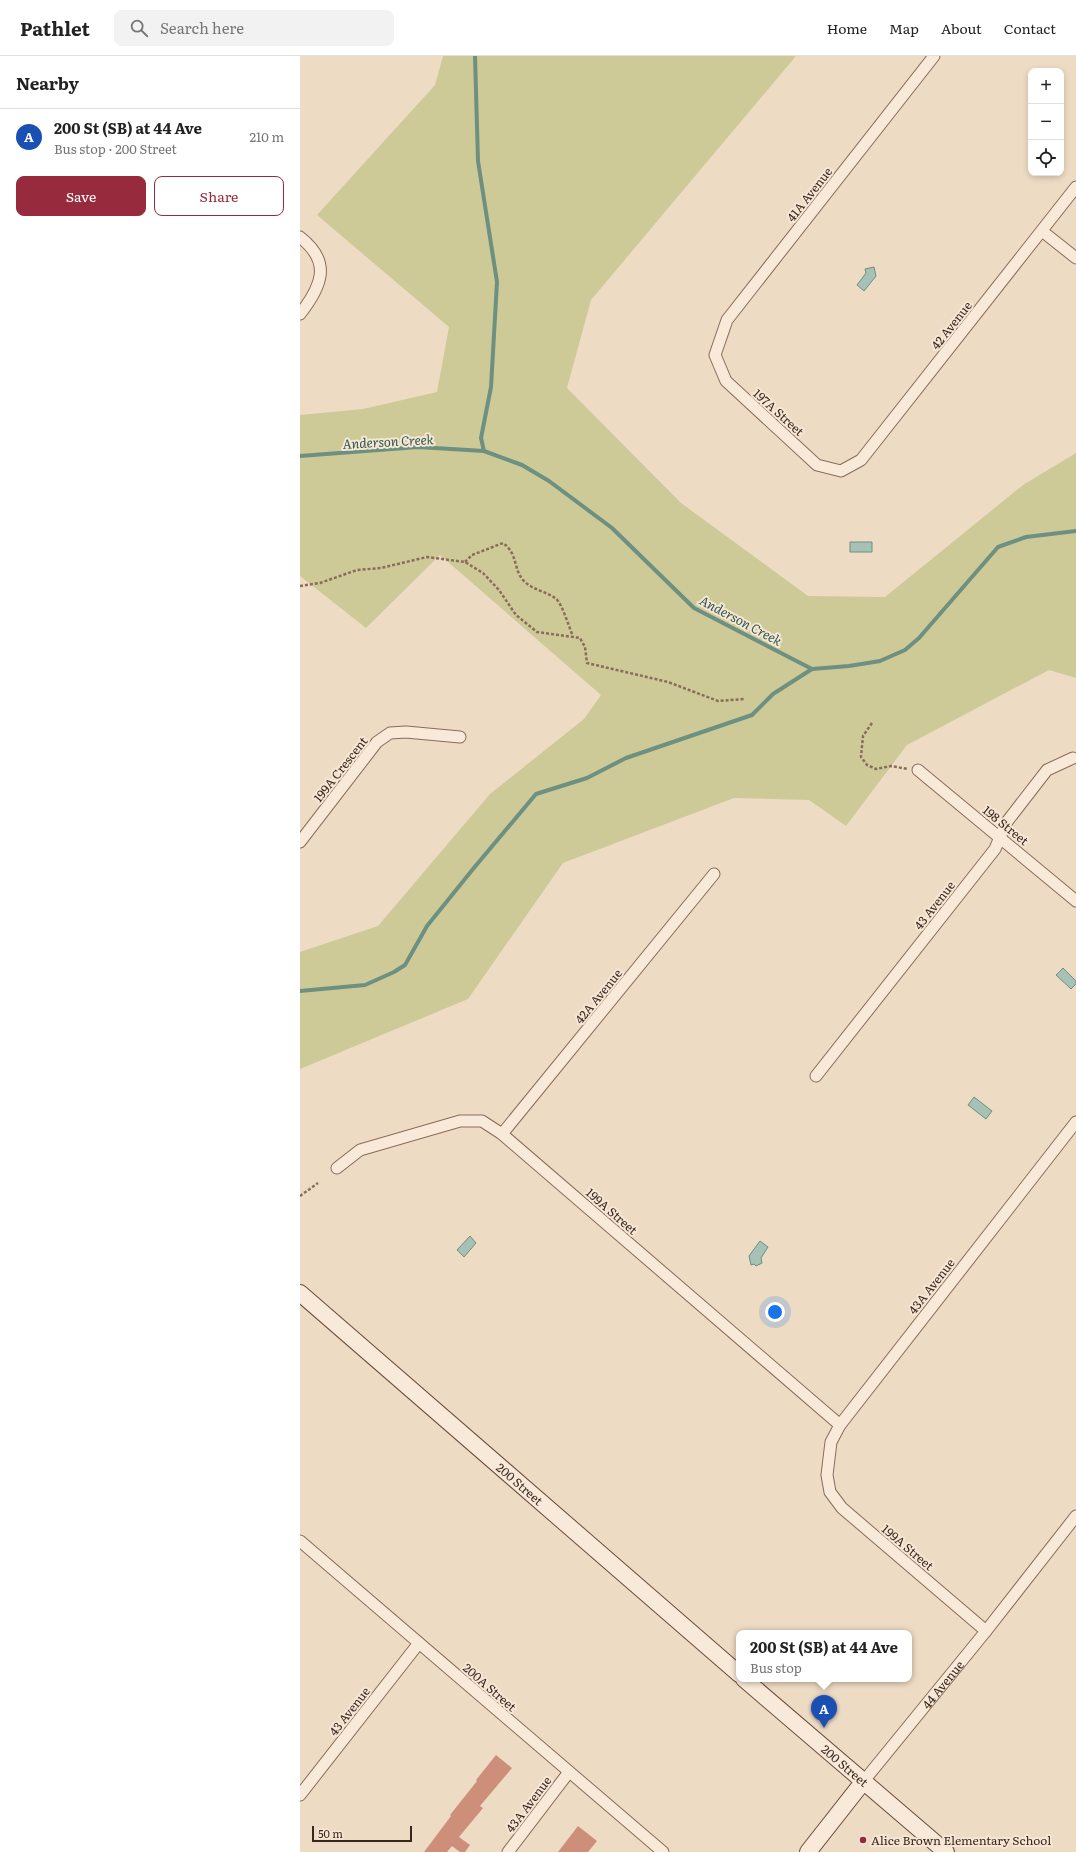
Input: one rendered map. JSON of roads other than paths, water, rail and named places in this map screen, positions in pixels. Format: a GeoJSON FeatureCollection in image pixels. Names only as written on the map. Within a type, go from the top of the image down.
{"type":"FeatureCollection","features":[{"type":"Feature","properties":{"kind":"main road","name":"200 Street"},"geometry":{"type":"LineString","coordinates":[[300,1293],[736,1671]]}},
{"type":"Feature","properties":{"kind":"main road","name":"200 Street"},"geometry":{"type":"LineString","coordinates":[[747,1682],[946,1852]]}},
{"type":"Feature","properties":{"kind":"main road","name":"44 Avenue"},"geometry":{"type":"LineString","coordinates":[[808,1852],[863,1782]]}},
{"type":"Feature","properties":{"kind":"street","name":"41A Avenue"},"geometry":{"type":"LineString","coordinates":[[715,355],[727,320],[934,56]]}},
{"type":"Feature","properties":{"kind":"street","name":"42 Avenue"},"geometry":{"type":"LineString","coordinates":[[841,471],[861,460],[1076,187]]}},
{"type":"Feature","properties":{"kind":"street"},"geometry":{"type":"LineString","coordinates":[[1042,231],[1076,258]]}},
{"type":"Feature","properties":{"kind":"street"},"geometry":{"type":"LineString","coordinates":[[300,237],[309,244],[320,259],[320,278],[312,300],[300,314]]}},
{"type":"Feature","properties":{"kind":"street","name":"197A Street"},"geometry":{"type":"LineString","coordinates":[[715,355],[726,381],[817,465],[841,471]]}},
{"type":"Feature","properties":{"kind":"street","name":"199A Crescent"},"geometry":{"type":"LineString","coordinates":[[300,842],[377,742],[390,733],[406,732],[460,737]]}},
{"type":"Feature","properties":{"kind":"street","name":"43 Avenue"},"geometry":{"type":"LineString","coordinates":[[816,1076],[994,849],[1006,823],[1047,770],[1073,758]]}},
{"type":"Feature","properties":{"kind":"street","name":"198 Street"},"geometry":{"type":"LineString","coordinates":[[918,770],[1000,836],[1076,901]]}},
{"type":"Feature","properties":{"kind":"street","name":"42A Avenue"},"geometry":{"type":"LineString","coordinates":[[502,1134],[714,874]]}},
{"type":"Feature","properties":{"kind":"street","name":"199A Street"},"geometry":{"type":"LineString","coordinates":[[337,1168],[360,1150],[460,1121],[482,1121],[502,1134],[840,1425]]}},
{"type":"Feature","properties":{"kind":"street","name":"43A Avenue"},"geometry":{"type":"LineString","coordinates":[[827,1475],[831,1442],[840,1425],[1076,1122]]}},
{"type":"Feature","properties":{"kind":"street","name":"199A Street"},"geometry":{"type":"LineString","coordinates":[[827,1475],[830,1492],[842,1508],[986,1631]]}},
{"type":"Feature","properties":{"kind":"street","name":"44 Avenue"},"geometry":{"type":"LineString","coordinates":[[863,1782],[986,1631],[1076,1516]]}},
{"type":"Feature","properties":{"kind":"street","name":"200A Street"},"geometry":{"type":"LineString","coordinates":[[300,1541],[663,1852]]}},
{"type":"Feature","properties":{"kind":"street","name":"43 Avenue"},"geometry":{"type":"LineString","coordinates":[[300,1795],[419,1643]]}},
{"type":"Feature","properties":{"kind":"street","name":"43A Avenue"},"geometry":{"type":"LineString","coordinates":[[508,1852],[569,1772]]}},
{"type":"Feature","properties":{"kind":"waterway"},"geometry":{"type":"LineString","coordinates":[[475,56],[478,161],[497,282],[491,387],[481,438],[484,451]]}},
{"type":"Feature","properties":{"kind":"waterway","name":"Anderson Creek"},"geometry":{"type":"LineString","coordinates":[[300,456],[418,447],[484,451],[522,465],[549,481],[612,528],[694,608],[812,669],[849,666],[880,661],[905,650],[919,638],[998,547],[1026,537],[1076,531]]}},
{"type":"Feature","properties":{"kind":"waterway"},"geometry":{"type":"LineString","coordinates":[[300,991],[365,985],[394,972],[405,965],[427,926],[536,794],[587,778],[626,758],[752,715],[773,694],[812,669]]}},
{"type":"Feature","properties":{"kind":"place","name":"200 St (SB) at 44 Ave"},"geometry":{"type":"Point","coordinates":[824,1728]}},
{"type":"Feature","properties":{"kind":"place","name":"Alice Brown Elementary School"},"geometry":{"type":"Point","coordinates":[863,1840]}}]}
